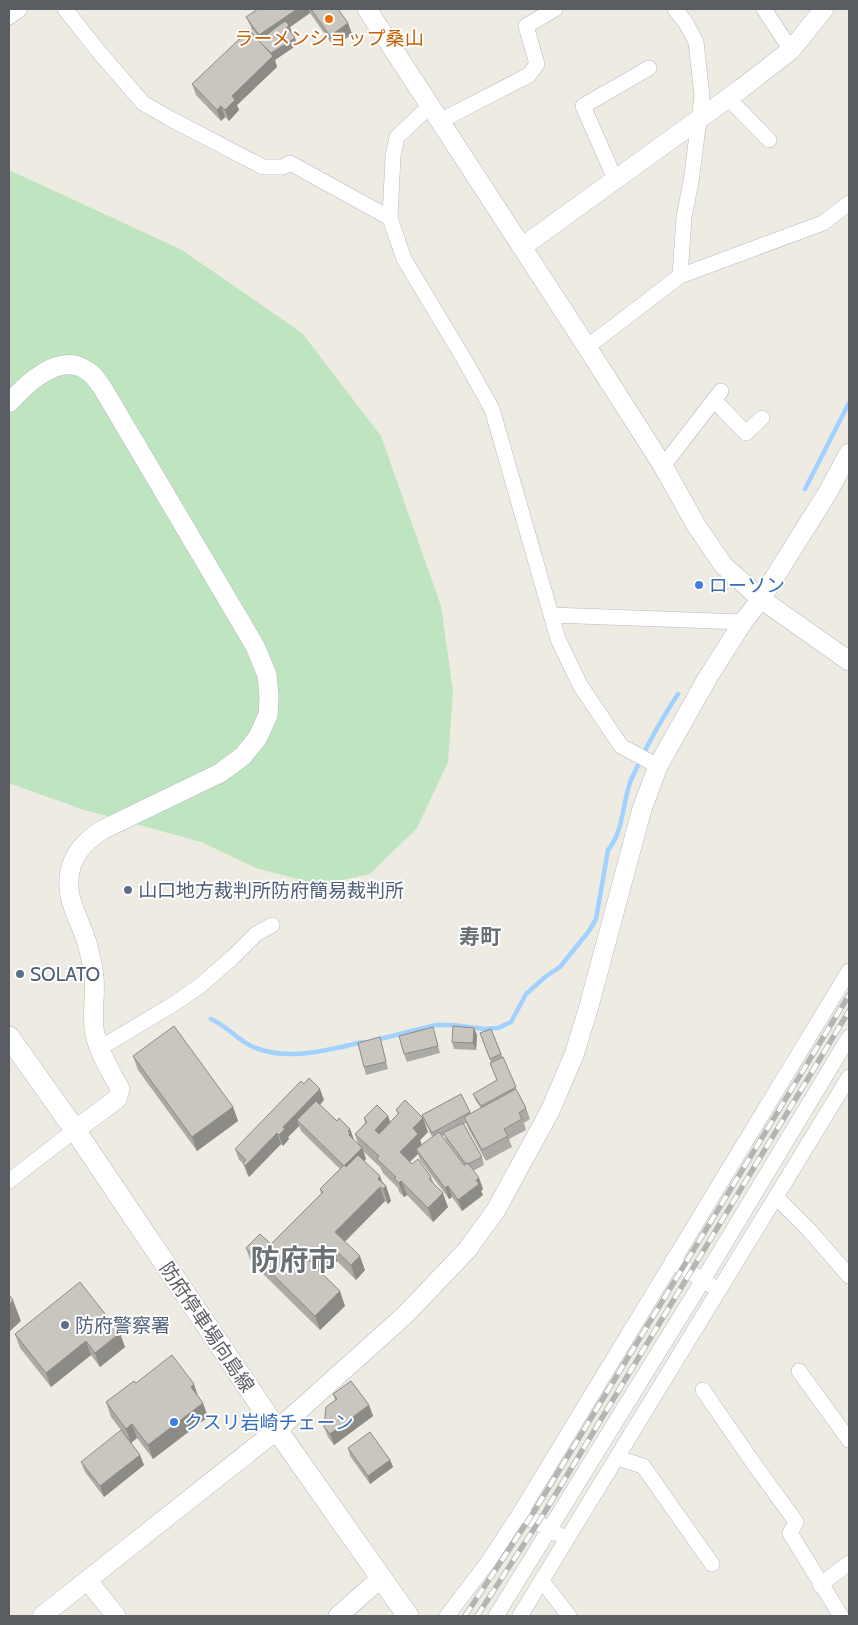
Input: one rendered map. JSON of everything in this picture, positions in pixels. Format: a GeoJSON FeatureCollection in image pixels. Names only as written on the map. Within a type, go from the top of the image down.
{"type":"FeatureCollection","features":[{"type":"Feature","properties":{"kind":"main road","name":"防府停車場向島線"},"geometry":{"type":"LineString","coordinates":[[9,1037],[75,1130],[277,1430],[408,1616]]}},
{"type":"Feature","properties":{"kind":"street"},"geometry":{"type":"LineString","coordinates":[[65,9],[143,103],[263,167],[283,167],[290,163],[390,218]]}},
{"type":"Feature","properties":{"kind":"street"},"geometry":{"type":"LineString","coordinates":[[367,9],[587,347],[663,466],[696,525],[723,564],[761,599],[849,661]]}},
{"type":"Feature","properties":{"kind":"street"},"geometry":{"type":"LineString","coordinates":[[555,9],[526,26],[538,64],[529,74],[436,113],[397,137],[393,156],[390,218],[404,259],[492,409],[558,639],[580,685],[620,746],[658,766]]}},
{"type":"Feature","properties":{"kind":"street"},"geometry":{"type":"LineString","coordinates":[[676,9],[696,42],[702,96],[691,182],[684,217],[680,276]]}},
{"type":"Feature","properties":{"kind":"street"},"geometry":{"type":"LineString","coordinates":[[764,9],[791,50]]}},
{"type":"Feature","properties":{"kind":"street"},"geometry":{"type":"LineString","coordinates":[[522,247],[728,98],[791,50],[824,9]]}},
{"type":"Feature","properties":{"kind":"street"},"geometry":{"type":"LineString","coordinates":[[615,179],[583,106],[649,68]]}},
{"type":"Feature","properties":{"kind":"street"},"geometry":{"type":"LineString","coordinates":[[728,98],[768,140]]}},
{"type":"Feature","properties":{"kind":"street"},"geometry":{"type":"LineString","coordinates":[[587,347],[680,276],[823,223],[849,203]]}},
{"type":"Feature","properties":{"kind":"street"},"geometry":{"type":"LineString","coordinates":[[9,404],[19,391],[37,377],[55,367],[73,364],[89,371],[102,387],[250,637],[267,675],[269,696],[268,715],[258,737],[243,756],[220,773],[102,830],[87,840],[73,862],[68,889],[73,908],[87,943],[94,978],[94,1032],[120,1089],[117,1099],[9,1181]]}},
{"type":"Feature","properties":{"kind":"street"},"geometry":{"type":"LineString","coordinates":[[663,466],[717,396],[746,433],[762,418]]}},
{"type":"Feature","properties":{"kind":"street"},"geometry":{"type":"LineString","coordinates":[[42,1616],[277,1430],[405,1315],[467,1250],[496,1210],[550,1112],[574,1055],[642,809],[658,766],[708,676],[743,622],[761,599],[828,492],[849,453]]}},
{"type":"Feature","properties":{"kind":"street"},"geometry":{"type":"LineString","coordinates":[[551,615],[743,622]]}},
{"type":"Feature","properties":{"kind":"street"},"geometry":{"type":"LineString","coordinates":[[100,1048],[172,1005],[201,985],[256,934],[272,926]]}},
{"type":"Feature","properties":{"kind":"street"},"geometry":{"type":"LineString","coordinates":[[447,1616],[488,1562],[520,1513],[672,1262],[847,980]]}},
{"type":"Feature","properties":{"kind":"street"},"geometry":{"type":"LineString","coordinates":[[496,1616],[703,1280],[849,1037]]}},
{"type":"Feature","properties":{"kind":"street"},"geometry":{"type":"LineString","coordinates":[[520,1616],[849,1076]]}},
{"type":"Feature","properties":{"kind":"street"},"geometry":{"type":"LineString","coordinates":[[776,1197],[810,1231],[849,1276]]}},
{"type":"Feature","properties":{"kind":"street"},"geometry":{"type":"LineString","coordinates":[[672,1262],[720,1290]]}},
{"type":"Feature","properties":{"kind":"street"},"geometry":{"type":"LineString","coordinates":[[799,1371],[849,1440]]}},
{"type":"Feature","properties":{"kind":"street"},"geometry":{"type":"LineString","coordinates":[[703,1390],[796,1522],[790,1533],[820,1585],[841,1616]]}},
{"type":"Feature","properties":{"kind":"street"},"geometry":{"type":"LineString","coordinates":[[617,1458],[643,1466],[712,1564]]}},
{"type":"Feature","properties":{"kind":"street"},"geometry":{"type":"LineString","coordinates":[[520,1513],[568,1539]]}},
{"type":"Feature","properties":{"kind":"street"},"geometry":{"type":"LineString","coordinates":[[820,1585],[849,1563]]}},
{"type":"Feature","properties":{"kind":"street"},"geometry":{"type":"LineString","coordinates":[[338,1616],[381,1578]]}},
{"type":"Feature","properties":{"kind":"street"},"geometry":{"type":"LineString","coordinates":[[88,1581],[116,1616]]}},
{"type":"Feature","properties":{"kind":"street"},"geometry":{"type":"LineString","coordinates":[[542,1582],[569,1616]]}},
{"type":"Feature","properties":{"kind":"green space"},"geometry":{"type":"Polygon","coordinates":[[[9,170],[182,250],[302,333],[381,436],[441,606],[453,691],[448,762],[417,828],[370,874],[320,885],[256,868],[201,842],[81,809],[9,783],[9,170]]]}},
{"type":"Feature","properties":{"kind":"building"},"geometry":{"type":"Polygon","coordinates":[[[258,9],[297,9],[259,35],[246,17],[258,9]]]}},
{"type":"Feature","properties":{"kind":"building"},"geometry":{"type":"Polygon","coordinates":[[[311,9],[338,9],[348,23],[330,36],[311,9]]]}},
{"type":"Feature","properties":{"kind":"building"},"geometry":{"type":"Polygon","coordinates":[[[285,21],[295,38],[271,53],[249,31],[253,28],[261,39],[285,21]]]}},
{"type":"Feature","properties":{"kind":"building"},"geometry":{"type":"Polygon","coordinates":[[[249,30],[273,56],[232,96],[235,100],[225,110],[221,106],[217,110],[192,84],[249,30]]]}},
{"type":"Feature","properties":{"kind":"building"},"geometry":{"type":"Polygon","coordinates":[[[174,1026],[233,1107],[192,1137],[133,1056],[174,1026]]]}},
{"type":"Feature","properties":{"kind":"building"},"geometry":{"type":"Polygon","coordinates":[[[453,1026],[474,1028],[473,1043],[452,1042],[453,1026]]]}},
{"type":"Feature","properties":{"kind":"building"},"geometry":{"type":"Polygon","coordinates":[[[433,1027],[438,1046],[404,1054],[399,1036],[433,1027]]]}},
{"type":"Feature","properties":{"kind":"building"},"geometry":{"type":"Polygon","coordinates":[[[491,1029],[501,1054],[490,1059],[480,1033],[491,1029]]]}},
{"type":"Feature","properties":{"kind":"building"},"geometry":{"type":"Polygon","coordinates":[[[380,1037],[386,1062],[364,1067],[358,1043],[380,1037]]]}},
{"type":"Feature","properties":{"kind":"building"},"geometry":{"type":"Polygon","coordinates":[[[503,1057],[516,1087],[481,1106],[473,1094],[497,1080],[490,1063],[503,1057]]]}},
{"type":"Feature","properties":{"kind":"building"},"geometry":{"type":"Polygon","coordinates":[[[309,1078],[320,1089],[283,1127],[285,1129],[279,1135],[277,1133],[245,1166],[243,1163],[246,1160],[235,1149],[301,1081],[304,1084],[309,1078]]]}},
{"type":"Feature","properties":{"kind":"building"},"geometry":{"type":"Polygon","coordinates":[[[516,1089],[526,1108],[519,1113],[522,1119],[504,1129],[508,1136],[482,1150],[464,1117],[516,1089]]]}},
{"type":"Feature","properties":{"kind":"building"},"geometry":{"type":"Polygon","coordinates":[[[461,1094],[470,1112],[432,1133],[422,1115],[461,1094]]]}},
{"type":"Feature","properties":{"kind":"building"},"geometry":{"type":"Polygon","coordinates":[[[405,1100],[423,1118],[413,1128],[418,1134],[400,1152],[412,1164],[418,1159],[431,1177],[429,1179],[443,1193],[428,1208],[401,1181],[399,1183],[394,1178],[396,1177],[377,1159],[379,1156],[355,1134],[367,1122],[364,1118],[377,1105],[388,1116],[375,1130],[379,1134],[399,1113],[396,1110],[405,1100]]]}},
{"type":"Feature","properties":{"kind":"building"},"geometry":{"type":"Polygon","coordinates":[[[316,1101],[337,1121],[339,1118],[350,1129],[348,1131],[349,1135],[362,1148],[344,1166],[297,1120],[316,1101]]]}},
{"type":"Feature","properties":{"kind":"building"},"geometry":{"type":"Polygon","coordinates":[[[463,1123],[482,1157],[468,1164],[466,1164],[443,1133],[463,1123]]]}},
{"type":"Feature","properties":{"kind":"building"},"geometry":{"type":"Polygon","coordinates":[[[439,1132],[464,1165],[468,1163],[479,1178],[476,1180],[479,1184],[458,1200],[448,1186],[445,1188],[416,1149],[439,1132]]]}},
{"type":"Feature","properties":{"kind":"building"},"geometry":{"type":"Polygon","coordinates":[[[358,1155],[380,1176],[378,1179],[386,1186],[383,1189],[380,1187],[335,1232],[360,1256],[351,1265],[332,1247],[326,1252],[321,1248],[309,1261],[340,1291],[315,1316],[246,1248],[260,1234],[271,1244],[323,1192],[320,1189],[344,1165],[346,1167],[358,1155]]]}},
{"type":"Feature","properties":{"kind":"building"},"geometry":{"type":"Polygon","coordinates":[[[80,1282],[120,1333],[95,1353],[86,1341],[46,1373],[15,1334],[80,1282]]]}},
{"type":"Feature","properties":{"kind":"building"},"geometry":{"type":"Polygon","coordinates":[[[9,1295],[13,1300],[9,1305],[9,1295]]]}},
{"type":"Feature","properties":{"kind":"building"},"geometry":{"type":"Polygon","coordinates":[[[172,1355],[194,1384],[191,1387],[203,1403],[148,1445],[132,1424],[126,1429],[106,1402],[134,1381],[136,1383],[172,1355]]]}},
{"type":"Feature","properties":{"kind":"building"},"geometry":{"type":"Polygon","coordinates":[[[351,1381],[369,1405],[330,1434],[324,1427],[326,1407],[337,1399],[333,1394],[351,1381]]]}},
{"type":"Feature","properties":{"kind":"building"},"geometry":{"type":"Polygon","coordinates":[[[121,1430],[140,1455],[100,1486],[81,1462],[121,1430]]]}},
{"type":"Feature","properties":{"kind":"building"},"geometry":{"type":"Polygon","coordinates":[[[370,1432],[390,1460],[368,1476],[348,1448],[370,1432]]]}},
{"type":"Feature","properties":{"kind":"waterway"},"geometry":{"type":"LineString","coordinates":[[805,489],[849,403]]}},
{"type":"Feature","properties":{"kind":"waterway"},"geometry":{"type":"LineString","coordinates":[[376,1040],[436,1025],[485,1029],[498,1028],[511,1022],[526,994],[560,967],[589,931],[596,919],[608,850],[620,826],[631,780],[653,736],[678,694]]}},
{"type":"Feature","properties":{"kind":"waterway"},"geometry":{"type":"LineString","coordinates":[[211,1019],[221,1024],[249,1045],[277,1053],[306,1053],[363,1042]]}},
{"type":"Feature","properties":{"kind":"railway"},"geometry":{"type":"LineString","coordinates":[[465,1616],[535,1510],[849,995]]}},
{"type":"Feature","properties":{"kind":"railway"},"geometry":{"type":"LineString","coordinates":[[477,1616],[543,1515],[849,1011]]}},
{"type":"Feature","properties":{"kind":"place","name":"ラーメンショップ桑山"},"geometry":{"type":"Point","coordinates":[329,19]}},
{"type":"Feature","properties":{"kind":"place","name":"ローソン"},"geometry":{"type":"Point","coordinates":[699,585]}},
{"type":"Feature","properties":{"kind":"place","name":"山口地方裁判所防府簡易裁判所"},"geometry":{"type":"Point","coordinates":[128,890]}},
{"type":"Feature","properties":{"kind":"place","name":"SOLATO"},"geometry":{"type":"Point","coordinates":[20,974]}},
{"type":"Feature","properties":{"kind":"place","name":"防府警察署"},"geometry":{"type":"Point","coordinates":[65,1325]}},
{"type":"Feature","properties":{"kind":"place","name":"クスリ岩崎チェーン"},"geometry":{"type":"Point","coordinates":[174,1422]}},
{"type":"Feature","properties":{"kind":"district","name":"寿町"},"geometry":{"type":"Point","coordinates":[480,936]}},
{"type":"Feature","properties":{"kind":"district","name":"防府市"},"geometry":{"type":"Point","coordinates":[294,1259]}}]}
